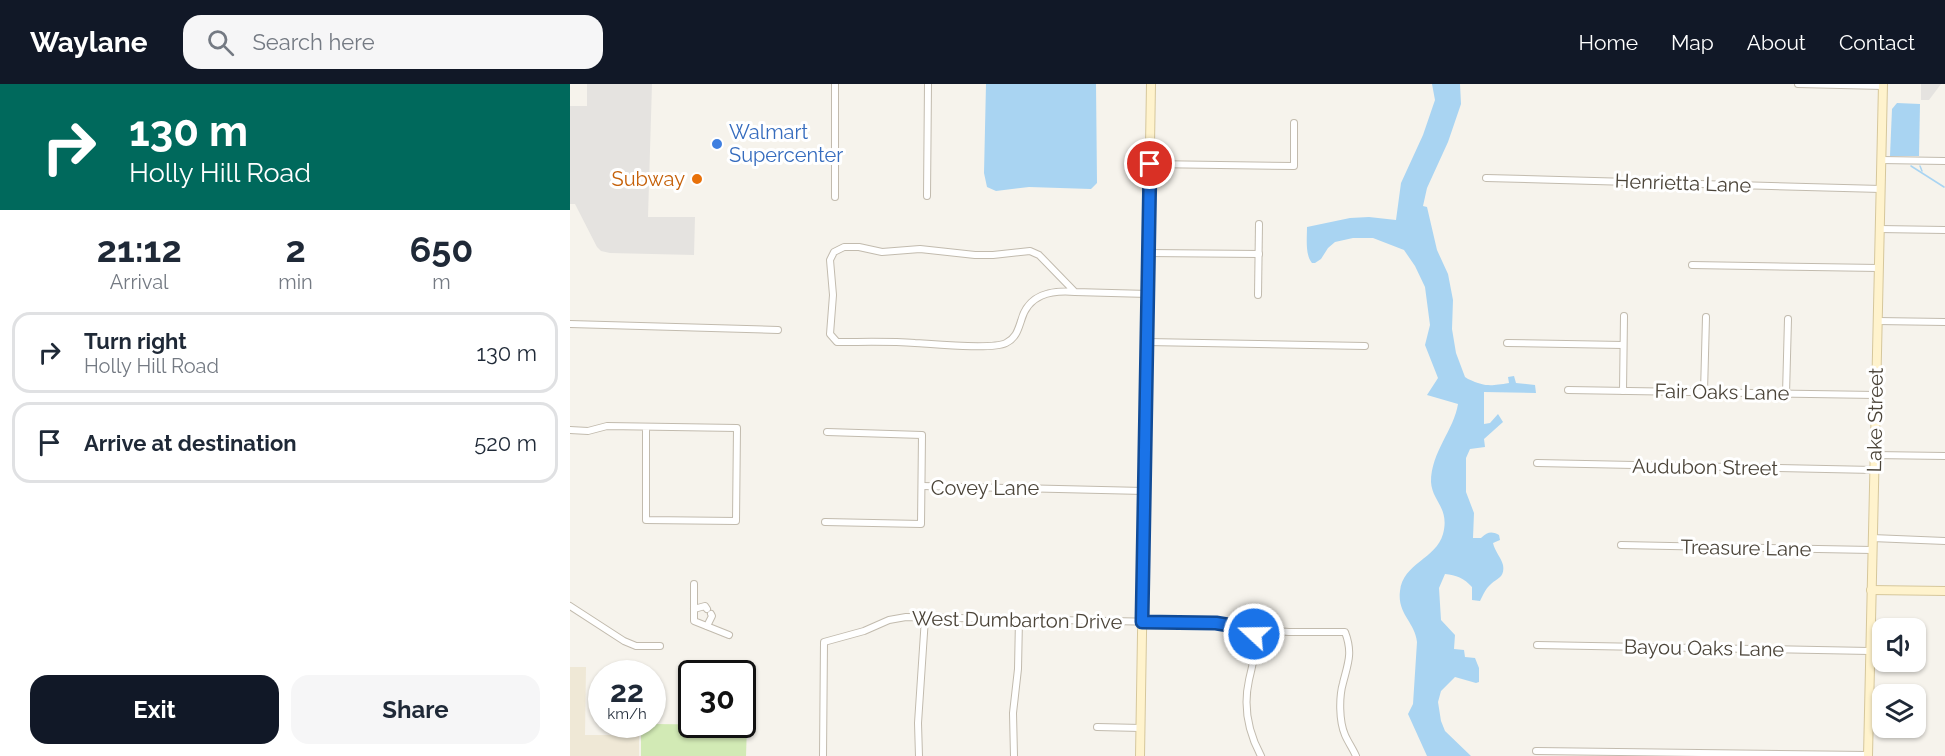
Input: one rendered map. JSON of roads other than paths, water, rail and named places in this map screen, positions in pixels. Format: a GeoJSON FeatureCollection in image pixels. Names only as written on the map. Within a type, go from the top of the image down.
{"type":"FeatureCollection","features":[{"type":"Feature","properties":{"kind":"street"},"geometry":{"type":"LineString","coordinates":[[835,197],[836,84]]}},
{"type":"Feature","properties":{"kind":"street"},"geometry":{"type":"LineString","coordinates":[[927,196],[928,84]]}},
{"type":"Feature","properties":{"kind":"street"},"geometry":{"type":"LineString","coordinates":[[1140,756],[1151,84]]}},
{"type":"Feature","properties":{"kind":"street"},"geometry":{"type":"LineString","coordinates":[[1798,84],[1883,85]]}},
{"type":"Feature","properties":{"kind":"street","name":"Lake Street"},"geometry":{"type":"LineString","coordinates":[[1868,756],[1883,85]]}},
{"type":"Feature","properties":{"kind":"street"},"geometry":{"type":"LineString","coordinates":[[1150,164],[1294,166],[1294,123]]}},
{"type":"Feature","properties":{"kind":"street"},"geometry":{"type":"LineString","coordinates":[[1881,160],[1945,161]]}},
{"type":"Feature","properties":{"kind":"street","name":"Henrietta Lane"},"geometry":{"type":"LineString","coordinates":[[1486,178],[1881,189]]}},
{"type":"Feature","properties":{"kind":"street"},"geometry":{"type":"LineString","coordinates":[[1258,295],[1259,224]]}},
{"type":"Feature","properties":{"kind":"street"},"geometry":{"type":"LineString","coordinates":[[1879,229],[1945,230]]}},
{"type":"Feature","properties":{"kind":"street"},"geometry":{"type":"LineString","coordinates":[[1075,292],[1039,255],[1030,251],[975,255],[920,249],[882,252],[859,247],[844,247],[837,250],[830,260],[832,295],[830,334],[837,342],[914,343],[946,346],[1001,345],[1012,339],[1019,329],[1026,308],[1035,298],[1049,293],[1148,294]]}},
{"type":"Feature","properties":{"kind":"street"},"geometry":{"type":"LineString","coordinates":[[1148,253],[1259,254]]}},
{"type":"Feature","properties":{"kind":"street"},"geometry":{"type":"LineString","coordinates":[[1692,265],[1879,268]]}},
{"type":"Feature","properties":{"kind":"street"},"geometry":{"type":"LineString","coordinates":[[1623,391],[1624,316]]}},
{"type":"Feature","properties":{"kind":"street"},"geometry":{"type":"LineString","coordinates":[[1704,392],[1706,317]]}},
{"type":"Feature","properties":{"kind":"street"},"geometry":{"type":"LineString","coordinates":[[1786,394],[1788,319]]}},
{"type":"Feature","properties":{"kind":"street"},"geometry":{"type":"LineString","coordinates":[[1877,321],[1945,322]]}},
{"type":"Feature","properties":{"kind":"street"},"geometry":{"type":"LineString","coordinates":[[570,324],[778,330]]}},
{"type":"Feature","properties":{"kind":"street"},"geometry":{"type":"LineString","coordinates":[[1147,342],[1365,346]]}},
{"type":"Feature","properties":{"kind":"street"},"geometry":{"type":"LineString","coordinates":[[1507,343],[1623,345]]}},
{"type":"Feature","properties":{"kind":"street","name":"Fair Oaks Lane"},"geometry":{"type":"LineString","coordinates":[[1568,390],[1876,395]]}},
{"type":"Feature","properties":{"kind":"street"},"geometry":{"type":"LineString","coordinates":[[570,430],[588,431],[607,426],[737,428],[736,521],[646,520],[646,427]]}},
{"type":"Feature","properties":{"kind":"street"},"geometry":{"type":"LineString","coordinates":[[827,432],[922,435],[922,486]]}},
{"type":"Feature","properties":{"kind":"street"},"geometry":{"type":"LineString","coordinates":[[1874,455],[1945,456]]}},
{"type":"Feature","properties":{"kind":"street","name":"Audubon Street"},"geometry":{"type":"LineString","coordinates":[[1537,464],[1874,470]]}},
{"type":"Feature","properties":{"kind":"street","name":"Covey Lane"},"geometry":{"type":"LineString","coordinates":[[825,522],[921,524],[922,486],[1144,491]]}},
{"type":"Feature","properties":{"kind":"street"},"geometry":{"type":"LineString","coordinates":[[1872,538],[1945,541]]}},
{"type":"Feature","properties":{"kind":"street","name":"Treasure Lane"},"geometry":{"type":"LineString","coordinates":[[1620,545],[1872,550]]}},
{"type":"Feature","properties":{"kind":"street"},"geometry":{"type":"LineString","coordinates":[[694,584],[694,621],[729,635]]}},
{"type":"Feature","properties":{"kind":"street"},"geometry":{"type":"LineString","coordinates":[[1871,590],[1945,591]]}},
{"type":"Feature","properties":{"kind":"street"},"geometry":{"type":"LineString","coordinates":[[570,606],[624,641],[636,646],[660,646]]}},
{"type":"Feature","properties":{"kind":"street"},"geometry":{"type":"LineString","coordinates":[[694,609],[705,606],[709,611],[712,616],[706,626]]}},
{"type":"Feature","properties":{"kind":"street","name":"West Dumbarton Drive"},"geometry":{"type":"LineString","coordinates":[[823,756],[825,642],[864,631],[889,620],[906,618],[1216,623],[1289,632],[1346,632],[1350,648],[1349,663],[1342,685],[1342,723],[1345,735],[1356,756]]}},
{"type":"Feature","properties":{"kind":"street"},"geometry":{"type":"LineString","coordinates":[[919,756],[918,723],[925,618]]}},
{"type":"Feature","properties":{"kind":"street"},"geometry":{"type":"LineString","coordinates":[[1014,756],[1013,713],[1018,669],[1019,620]]}},
{"type":"Feature","properties":{"kind":"street"},"geometry":{"type":"LineString","coordinates":[[1252,629],[1255,651],[1247,690],[1247,716],[1253,742],[1261,756]]}},
{"type":"Feature","properties":{"kind":"street","name":"Bayou Oaks Lane"},"geometry":{"type":"LineString","coordinates":[[1538,645],[1870,651]]}},
{"type":"Feature","properties":{"kind":"street"},"geometry":{"type":"LineString","coordinates":[[1097,727],[1141,728]]}},
{"type":"Feature","properties":{"kind":"street"},"geometry":{"type":"LineString","coordinates":[[1536,751],[1868,756]]}},
{"type":"Feature","properties":{"kind":"water"},"geometry":{"type":"Polygon","coordinates":[[[986,84],[1096,84],[1097,183],[1091,189],[1029,187],[996,191],[987,187],[984,173],[986,84]]]}},
{"type":"Feature","properties":{"kind":"water"},"geometry":{"type":"Polygon","coordinates":[[[1432,84],[1460,84],[1461,104],[1448,142],[1427,188],[1423,206],[1427,207],[1437,250],[1448,274],[1453,300],[1452,329],[1456,353],[1465,377],[1468,379],[1484,385],[1492,385],[1509,383],[1508,377],[1514,376],[1516,383],[1535,385],[1536,393],[1484,392],[1484,424],[1490,423],[1498,414],[1503,422],[1484,439],[1485,447],[1470,449],[1466,458],[1466,492],[1474,513],[1473,538],[1481,538],[1490,533],[1499,535],[1500,540],[1493,543],[1503,565],[1502,575],[1491,584],[1480,601],[1472,600],[1472,587],[1456,576],[1445,574],[1439,588],[1441,620],[1455,635],[1454,649],[1464,650],[1465,657],[1475,658],[1479,668],[1479,682],[1455,677],[1441,691],[1438,702],[1445,731],[1471,756],[1427,756],[1408,714],[1413,704],[1417,642],[1416,635],[1401,606],[1400,591],[1407,574],[1434,550],[1443,534],[1445,525],[1443,511],[1432,489],[1432,471],[1458,404],[1427,395],[1438,378],[1425,345],[1430,325],[1425,287],[1404,250],[1373,238],[1353,238],[1335,242],[1315,263],[1312,263],[1308,256],[1307,246],[1307,227],[1350,218],[1369,217],[1396,220],[1401,183],[1423,135],[1435,100],[1432,84]]]}},
{"type":"Feature","properties":{"kind":"water"},"geometry":{"type":"Polygon","coordinates":[[[1897,103],[1920,104],[1919,156],[1890,156],[1892,109],[1897,103]]]}},
{"type":"Feature","properties":{"kind":"waterway"},"geometry":{"type":"LineString","coordinates":[[1911,166],[1944,187]]}},
{"type":"Feature","properties":{"kind":"waterway"},"geometry":{"type":"LineString","coordinates":[[1920,166],[1922,171]]}},
{"type":"Feature","properties":{"kind":"place","name":"Walmart Supercenter"},"geometry":{"type":"Point","coordinates":[717,144]}},
{"type":"Feature","properties":{"kind":"place","name":"Subway"},"geometry":{"type":"Point","coordinates":[697,179]}}]}
